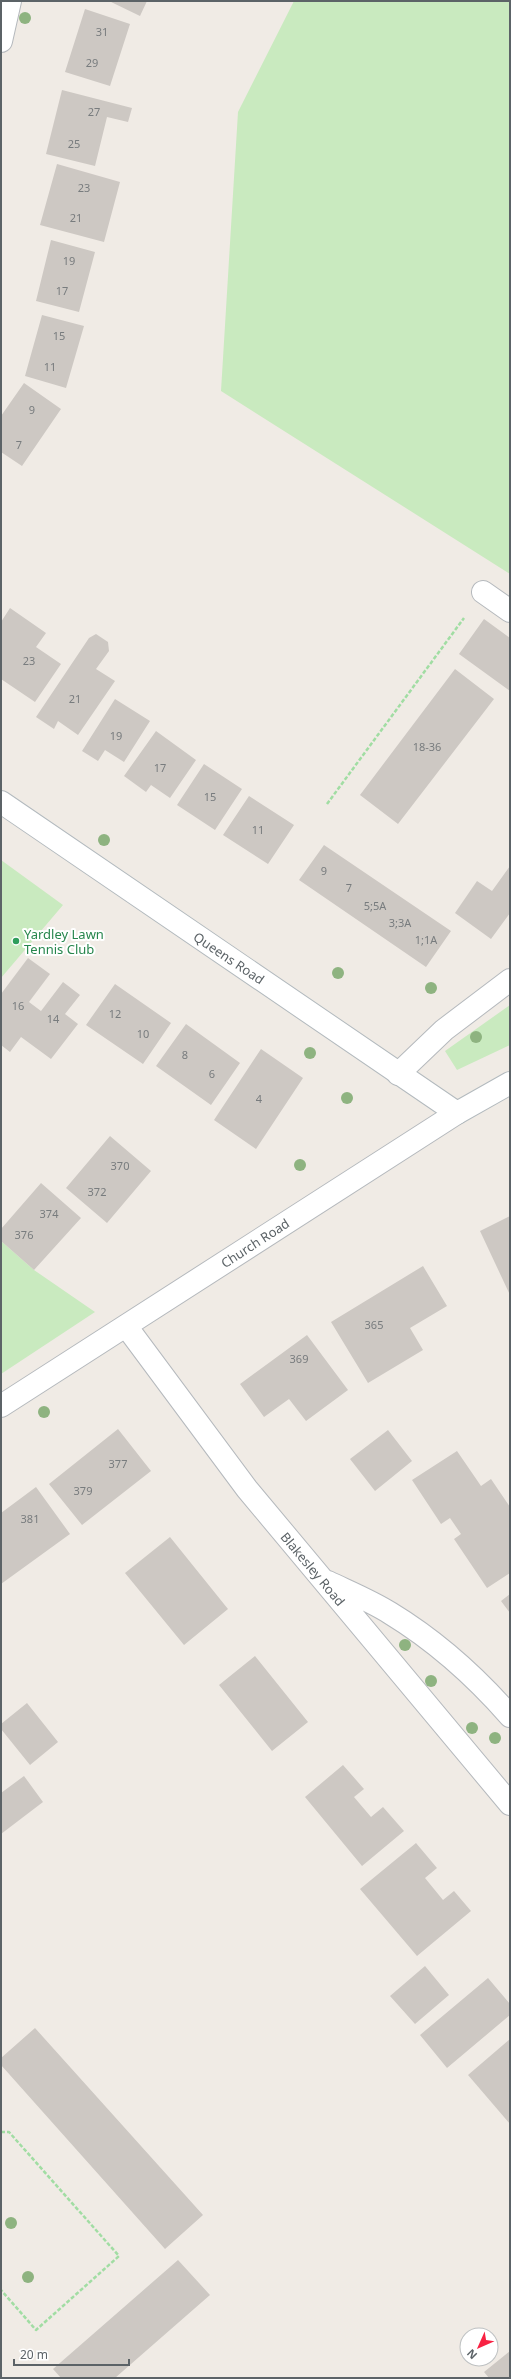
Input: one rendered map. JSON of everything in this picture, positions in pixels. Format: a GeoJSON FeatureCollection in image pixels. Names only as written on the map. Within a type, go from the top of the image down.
{"type":"FeatureCollection","features":[{"type":"Feature","properties":{"kind":"street"},"geometry":{"type":"LineString","coordinates":[[1,41],[10,1]]}},
{"type":"Feature","properties":{"kind":"street"},"geometry":{"type":"LineString","coordinates":[[483,592],[510,610]]}},
{"type":"Feature","properties":{"kind":"street","name":"Queens Road"},"geometry":{"type":"LineString","coordinates":[[1,802],[457,1113]]}},
{"type":"Feature","properties":{"kind":"street"},"geometry":{"type":"LineString","coordinates":[[398,1074],[444,1030],[510,980]]}},
{"type":"Feature","properties":{"kind":"street","name":"Church Road"},"geometry":{"type":"LineString","coordinates":[[1,1406],[457,1113],[510,1082]]}},
{"type":"Feature","properties":{"kind":"street","name":"Blakesley Road"},"geometry":{"type":"LineString","coordinates":[[126,1326],[247,1488],[320,1578],[510,1804]]}},
{"type":"Feature","properties":{"kind":"street"},"geometry":{"type":"LineString","coordinates":[[320,1578],[390,1613],[433,1642],[481,1684],[510,1716]]}},
{"type":"Feature","properties":{"kind":"path"},"geometry":{"type":"LineString","coordinates":[[327,804],[483,592]]}},
{"type":"Feature","properties":{"kind":"path"},"geometry":{"type":"LineString","coordinates":[[1,2132],[9,2132],[119,2256],[36,2330],[1,2290]]}},
{"type":"Feature","properties":{"kind":"green space"},"geometry":{"type":"Polygon","coordinates":[[[294,1],[510,1],[510,574],[221,391],[238,112],[294,1]]]}},
{"type":"Feature","properties":{"kind":"green space","name":"Yardley Lawn Tennis Club"},"geometry":{"type":"Polygon","coordinates":[[[1,860],[63,905],[1,978],[1,860]]]}},
{"type":"Feature","properties":{"kind":"green space"},"geometry":{"type":"Polygon","coordinates":[[[510,1005],[510,1045],[457,1070],[445,1051],[510,1005]]]}},
{"type":"Feature","properties":{"kind":"green space"},"geometry":{"type":"Polygon","coordinates":[[[1,1241],[34,1270],[95,1312],[1,1374],[1,1241]]]}},
{"type":"Feature","properties":{"kind":"building"},"geometry":{"type":"Polygon","coordinates":[[[109,1],[147,1],[140,16],[109,1]]]}},
{"type":"Feature","properties":{"kind":"building"},"geometry":{"type":"Polygon","coordinates":[[[85,9],[130,24],[110,86],[65,72],[85,9]]]}},
{"type":"Feature","properties":{"kind":"building"},"geometry":{"type":"Polygon","coordinates":[[[62,90],[132,108],[128,122],[107,117],[95,166],[46,154],[62,90]]]}},
{"type":"Feature","properties":{"kind":"building"},"geometry":{"type":"Polygon","coordinates":[[[57,164],[120,182],[104,242],[40,225],[57,164]]]}},
{"type":"Feature","properties":{"kind":"building"},"geometry":{"type":"Polygon","coordinates":[[[51,240],[95,252],[79,312],[36,301],[51,240]]]}},
{"type":"Feature","properties":{"kind":"building"},"geometry":{"type":"Polygon","coordinates":[[[42,315],[84,326],[66,388],[25,376],[42,315]]]}},
{"type":"Feature","properties":{"kind":"building"},"geometry":{"type":"Polygon","coordinates":[[[24,383],[61,409],[22,466],[1,452],[1,416],[24,383]]]}},
{"type":"Feature","properties":{"kind":"building"},"geometry":{"type":"Polygon","coordinates":[[[10,608],[46,633],[36,647],[61,664],[35,702],[1,679],[1,622],[10,608]]]}},
{"type":"Feature","properties":{"kind":"building"},"geometry":{"type":"Polygon","coordinates":[[[484,619],[510,638],[510,691],[459,654],[484,619]]]}},
{"type":"Feature","properties":{"kind":"building"},"geometry":{"type":"Polygon","coordinates":[[[96,634],[108,642],[109,651],[96,669],[115,681],[78,735],[58,721],[54,729],[36,717],[89,638],[96,634]]]}},
{"type":"Feature","properties":{"kind":"building"},"geometry":{"type":"Polygon","coordinates":[[[455,669],[494,699],[398,824],[360,795],[455,669]]]}},
{"type":"Feature","properties":{"kind":"building"},"geometry":{"type":"Polygon","coordinates":[[[115,699],[150,721],[124,762],[105,750],[98,761],[82,751],[115,699]]]}},
{"type":"Feature","properties":{"kind":"building"},"geometry":{"type":"Polygon","coordinates":[[[156,731],[196,760],[170,798],[151,785],[146,792],[124,776],[156,731]]]}},
{"type":"Feature","properties":{"kind":"building"},"geometry":{"type":"Polygon","coordinates":[[[204,764],[242,789],[215,830],[177,805],[204,764]]]}},
{"type":"Feature","properties":{"kind":"building"},"geometry":{"type":"Polygon","coordinates":[[[249,796],[294,825],[268,864],[223,835],[249,796]]]}},
{"type":"Feature","properties":{"kind":"building"},"geometry":{"type":"Polygon","coordinates":[[[324,845],[451,931],[426,967],[299,880],[324,845]]]}},
{"type":"Feature","properties":{"kind":"building"},"geometry":{"type":"Polygon","coordinates":[[[510,866],[510,913],[491,939],[455,913],[477,881],[492,891],[510,866]]]}},
{"type":"Feature","properties":{"kind":"building"},"geometry":{"type":"Polygon","coordinates":[[[28,958],[50,974],[29,1002],[41,1011],[63,982],[80,995],[65,1014],[78,1024],[51,1059],[21,1037],[10,1052],[1,1045],[1,994],[28,958]]]}},
{"type":"Feature","properties":{"kind":"building"},"geometry":{"type":"Polygon","coordinates":[[[115,984],[171,1023],[143,1064],[86,1025],[115,984]]]}},
{"type":"Feature","properties":{"kind":"building"},"geometry":{"type":"Polygon","coordinates":[[[186,1024],[240,1063],[211,1105],[156,1066],[186,1024]]]}},
{"type":"Feature","properties":{"kind":"building"},"geometry":{"type":"Polygon","coordinates":[[[261,1049],[303,1078],[256,1149],[214,1120],[261,1049]]]}},
{"type":"Feature","properties":{"kind":"building"},"geometry":{"type":"Polygon","coordinates":[[[110,1136],[151,1171],[107,1223],[66,1188],[110,1136]]]}},
{"type":"Feature","properties":{"kind":"building"},"geometry":{"type":"Polygon","coordinates":[[[41,1183],[81,1218],[34,1270],[1,1241],[1,1229],[41,1183]]]}},
{"type":"Feature","properties":{"kind":"building"},"geometry":{"type":"Polygon","coordinates":[[[510,1216],[510,1295],[480,1231],[510,1216]]]}},
{"type":"Feature","properties":{"kind":"building"},"geometry":{"type":"Polygon","coordinates":[[[423,1266],[447,1306],[410,1328],[423,1350],[368,1383],[331,1322],[423,1266]]]}},
{"type":"Feature","properties":{"kind":"building"},"geometry":{"type":"Polygon","coordinates":[[[307,1335],[348,1390],[306,1421],[289,1399],[264,1417],[240,1384],[307,1335]]]}},
{"type":"Feature","properties":{"kind":"building"},"geometry":{"type":"Polygon","coordinates":[[[118,1429],[151,1471],[82,1525],[49,1484],[118,1429]]]}},
{"type":"Feature","properties":{"kind":"building"},"geometry":{"type":"Polygon","coordinates":[[[388,1430],[412,1461],[375,1491],[350,1459],[388,1430]]]}},
{"type":"Feature","properties":{"kind":"building"},"geometry":{"type":"Polygon","coordinates":[[[457,1451],[481,1486],[491,1479],[510,1507],[510,1573],[487,1588],[454,1539],[461,1534],[450,1518],[441,1524],[412,1480],[457,1451]]]}},
{"type":"Feature","properties":{"kind":"building"},"geometry":{"type":"Polygon","coordinates":[[[36,1487],[70,1534],[1,1584],[1,1513],[36,1487]]]}},
{"type":"Feature","properties":{"kind":"building"},"geometry":{"type":"Polygon","coordinates":[[[170,1537],[228,1609],[184,1645],[125,1573],[170,1537]]]}},
{"type":"Feature","properties":{"kind":"building"},"geometry":{"type":"Polygon","coordinates":[[[510,1594],[510,1613],[501,1601],[510,1594]]]}},
{"type":"Feature","properties":{"kind":"building"},"geometry":{"type":"Polygon","coordinates":[[[255,1656],[308,1722],[272,1751],[219,1685],[255,1656]]]}},
{"type":"Feature","properties":{"kind":"building"},"geometry":{"type":"Polygon","coordinates":[[[27,1703],[58,1742],[30,1765],[1,1729],[1,1724],[27,1703]]]}},
{"type":"Feature","properties":{"kind":"building"},"geometry":{"type":"Polygon","coordinates":[[[343,1765],[364,1789],[354,1797],[371,1817],[383,1807],[404,1831],[362,1866],[305,1797],[343,1765]]]}},
{"type":"Feature","properties":{"kind":"building"},"geometry":{"type":"Polygon","coordinates":[[[24,1776],[43,1802],[1,1834],[1,1793],[24,1776]]]}},
{"type":"Feature","properties":{"kind":"building"},"geometry":{"type":"Polygon","coordinates":[[[416,1843],[437,1868],[425,1878],[443,1900],[454,1891],[471,1911],[417,1956],[360,1889],[416,1843]]]}},
{"type":"Feature","properties":{"kind":"building"},"geometry":{"type":"Polygon","coordinates":[[[425,1966],[449,1995],[415,2024],[390,1996],[425,1966]]]}},
{"type":"Feature","properties":{"kind":"building"},"geometry":{"type":"Polygon","coordinates":[[[488,1978],[510,2004],[510,2015],[447,2068],[420,2035],[488,1978]]]}},
{"type":"Feature","properties":{"kind":"building"},"geometry":{"type":"Polygon","coordinates":[[[35,2028],[203,2215],[165,2249],[1,2065],[1,2058],[35,2028]]]}},
{"type":"Feature","properties":{"kind":"building"},"geometry":{"type":"Polygon","coordinates":[[[510,2039],[510,2124],[468,2075],[510,2039]]]}},
{"type":"Feature","properties":{"kind":"building"},"geometry":{"type":"Polygon","coordinates":[[[178,2260],[210,2295],[115,2378],[61,2378],[53,2369],[178,2260]]]}},
{"type":"Feature","properties":{"kind":"building"},"geometry":{"type":"Polygon","coordinates":[[[510,2351],[510,2378],[489,2378],[484,2372],[490,2367],[499,2367],[499,2360],[510,2351]]]}},
{"type":"Feature","properties":{"kind":"place","name":"Yardley Lawn Tennis Club"},"geometry":{"type":"Point","coordinates":[16,941]}}]}
